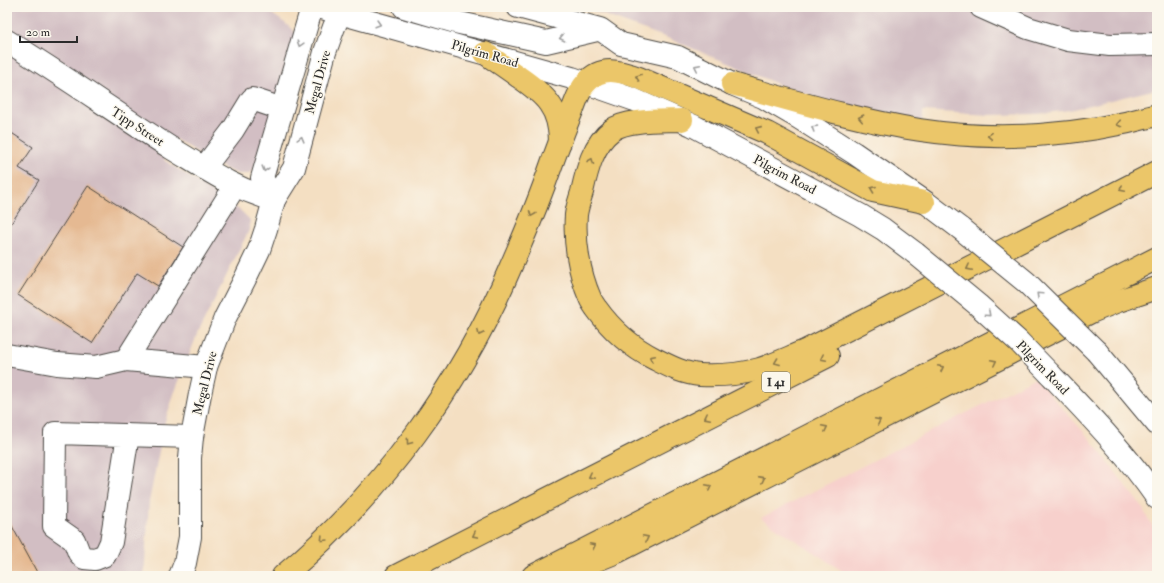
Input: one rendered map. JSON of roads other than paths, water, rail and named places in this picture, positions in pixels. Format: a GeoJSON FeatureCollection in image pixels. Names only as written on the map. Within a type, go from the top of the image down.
{"type":"FeatureCollection","features":[{"type":"Feature","properties":{"kind":"highway"},"geometry":{"type":"LineString","coordinates":[[485,53],[538,90],[548,101],[557,118],[560,143]]}},
{"type":"Feature","properties":{"kind":"highway"},"geometry":{"type":"LineString","coordinates":[[283,576],[307,556],[388,470],[438,402],[474,343],[492,309],[523,238],[576,101],[586,83],[602,71],[620,72],[639,78],[767,133],[873,191],[924,202]]}},
{"type":"Feature","properties":{"kind":"highway"},"geometry":{"type":"LineString","coordinates":[[732,84],[856,117],[915,129],[969,135],[996,136],[1053,133],[1116,125],[1157,115]]}},
{"type":"Feature","properties":{"kind":"highway"},"geometry":{"type":"LineString","coordinates":[[682,120],[624,124],[611,130],[602,139],[589,166],[576,214],[577,242],[579,267],[590,299],[602,316],[619,335],[644,354],[656,360],[675,369],[699,375],[731,374],[759,369],[805,351],[1157,172]]}},
{"type":"Feature","properties":{"kind":"highway","name":"I 41"},"geometry":{"type":"LineString","coordinates":[[396,576],[1157,188]]}},
{"type":"Feature","properties":{"kind":"highway"},"geometry":{"type":"LineString","coordinates":[[533,576],[1157,258]]}},
{"type":"Feature","properties":{"kind":"highway"},"geometry":{"type":"LineString","coordinates":[[559,576],[624,549],[1091,312],[1157,288]]}},
{"type":"Feature","properties":{"kind":"street","name":"Megal Drive"},"geometry":{"type":"LineString","coordinates":[[274,200],[262,178],[312,7]]}},
{"type":"Feature","properties":{"kind":"street","name":"Pilgrim Road"},"geometry":{"type":"LineString","coordinates":[[318,7],[342,10],[586,83],[651,106],[682,120],[860,215],[883,229],[915,253],[978,305],[1019,342],[1087,413],[1133,465],[1157,498]]}},
{"type":"Feature","properties":{"kind":"street"},"geometry":{"type":"LineString","coordinates":[[404,7],[456,22],[546,42],[600,29]]}},
{"type":"Feature","properties":{"kind":"street"},"geometry":{"type":"LineString","coordinates":[[518,7],[600,29],[621,44],[678,57],[732,84],[763,97],[799,118],[859,157],[961,229],[1026,282],[1097,352],[1157,424]]}},
{"type":"Feature","properties":{"kind":"street"},"geometry":{"type":"LineString","coordinates":[[981,7],[1028,28],[1068,40],[1110,44],[1157,44]]}},
{"type":"Feature","properties":{"kind":"street","name":"Megal Drive"},"geometry":{"type":"LineString","coordinates":[[180,576],[185,563],[190,537],[190,458],[192,437],[206,367],[225,318],[257,254],[274,200],[294,168],[325,52],[342,10]]}},
{"type":"Feature","properties":{"kind":"street","name":"Tipp Street"},"geometry":{"type":"LineString","coordinates":[[7,41],[204,168],[251,194],[274,200]]}},
{"type":"Feature","properties":{"kind":"street"},"geometry":{"type":"LineString","coordinates":[[204,168],[232,130],[252,99],[282,109]]}},
{"type":"Feature","properties":{"kind":"street"},"geometry":{"type":"LineString","coordinates":[[126,360],[235,186]]}},
{"type":"Feature","properties":{"kind":"street"},"geometry":{"type":"LineString","coordinates":[[7,355],[57,364],[96,367],[112,365],[126,360],[206,367]]}},
{"type":"Feature","properties":{"kind":"street"},"geometry":{"type":"LineString","coordinates":[[128,435],[110,542],[105,555],[95,559],[84,558],[74,540],[54,526],[55,433],[128,435],[192,437]]}}]}
